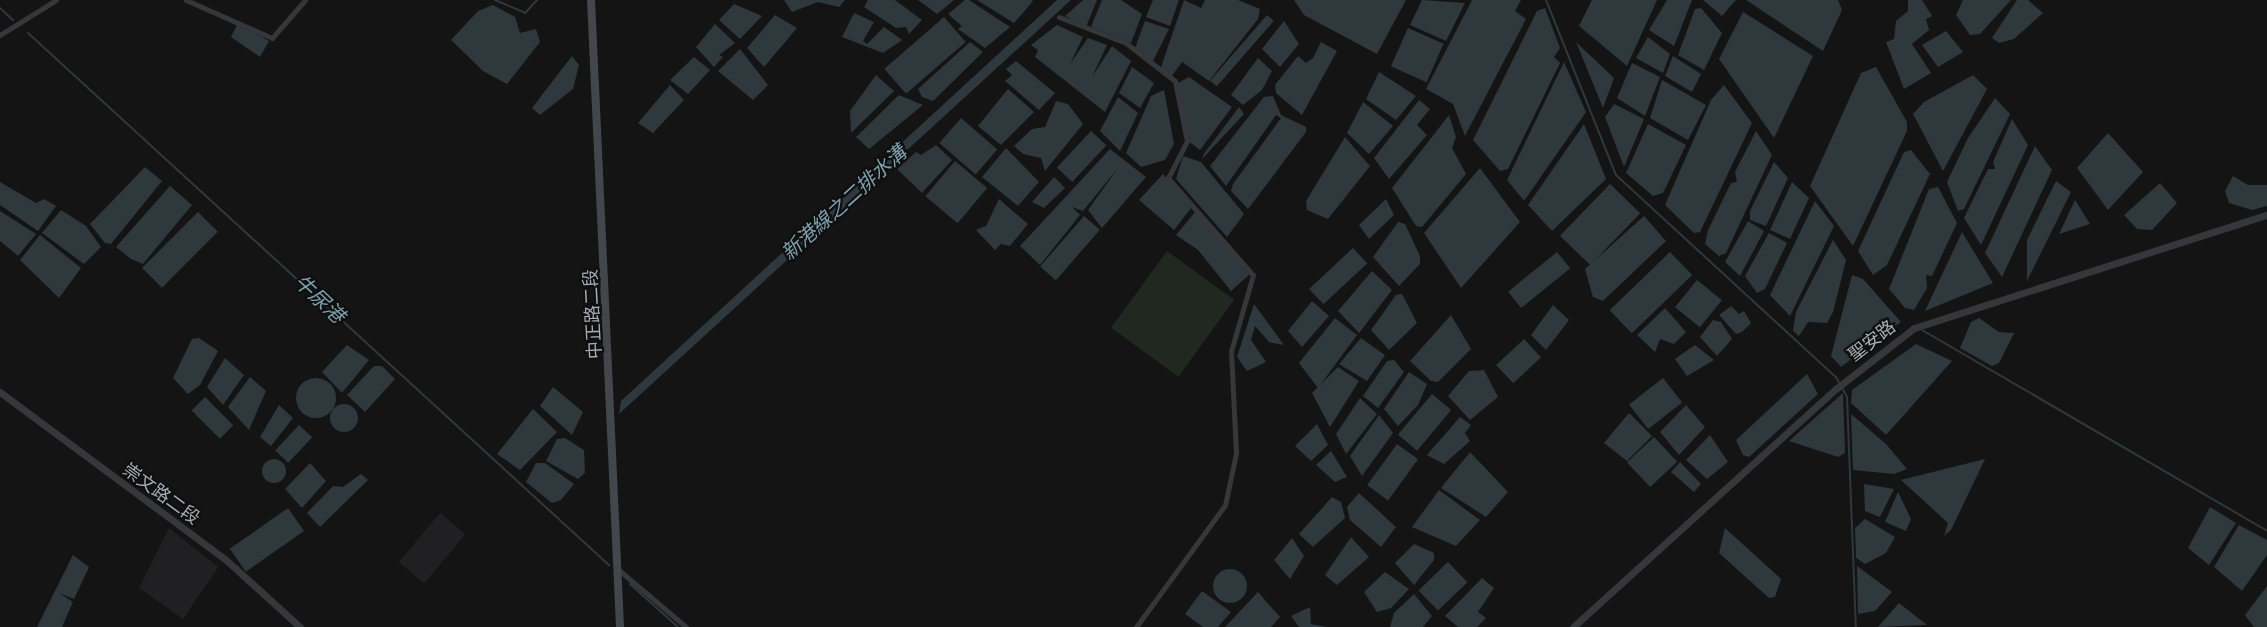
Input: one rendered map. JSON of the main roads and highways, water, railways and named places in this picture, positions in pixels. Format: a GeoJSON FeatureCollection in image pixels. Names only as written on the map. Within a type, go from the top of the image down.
{"type":"FeatureCollection","features":[{"type":"Feature","properties":{"kind":"main road","name":"中正路二段"},"geometry":{"type":"LineString","coordinates":[[591,0],[620,571],[620,627]]}},
{"type":"Feature","properties":{"kind":"water"},"geometry":{"type":"Polygon","coordinates":[[[784,0],[845,0],[839,7],[818,2],[792,12],[784,0]]]}},
{"type":"Feature","properties":{"kind":"water"},"geometry":{"type":"Polygon","coordinates":[[[868,0],[895,0],[922,20],[909,34],[906,27],[896,28],[864,7],[868,0]]]}},
{"type":"Feature","properties":{"kind":"water"},"geometry":{"type":"Polygon","coordinates":[[[918,0],[954,0],[937,14],[918,0]]]}},
{"type":"Feature","properties":{"kind":"water"},"geometry":{"type":"Polygon","coordinates":[[[965,0],[969,0],[1010,27],[985,48],[958,29],[962,26],[948,14],[965,0]]]}},
{"type":"Feature","properties":{"kind":"water"},"geometry":{"type":"Polygon","coordinates":[[[977,0],[1032,0],[1033,1],[1014,23],[977,0]]]}},
{"type":"Feature","properties":{"kind":"water","name":"新港線之二排水溝"},"geometry":{"type":"Polygon","coordinates":[[[1057,0],[1071,0],[619,414],[621,401],[1057,0]]]}},
{"type":"Feature","properties":{"kind":"water"},"geometry":{"type":"Polygon","coordinates":[[[1083,0],[1097,0],[1086,27],[1065,16],[1083,0]]]}},
{"type":"Feature","properties":{"kind":"water"},"geometry":{"type":"Polygon","coordinates":[[[1102,0],[1121,0],[1142,14],[1131,43],[1091,27],[1102,0]]]}},
{"type":"Feature","properties":{"kind":"water"},"geometry":{"type":"Polygon","coordinates":[[[1153,0],[1179,0],[1170,26],[1146,17],[1153,0]]]}},
{"type":"Feature","properties":{"kind":"water"},"geometry":{"type":"Polygon","coordinates":[[[1184,0],[1201,8],[1205,0],[1238,0],[1260,9],[1258,19],[1209,81],[1182,62],[1171,77],[1160,70],[1184,0]]]}},
{"type":"Feature","properties":{"kind":"water"},"geometry":{"type":"Polygon","coordinates":[[[1294,0],[1406,0],[1377,54],[1304,15],[1294,0]]]}},
{"type":"Feature","properties":{"kind":"water"},"geometry":{"type":"Polygon","coordinates":[[[1422,0],[1465,3],[1446,41],[1410,25],[1422,0]]]}},
{"type":"Feature","properties":{"kind":"water"},"geometry":{"type":"Polygon","coordinates":[[[1472,0],[1521,0],[1515,11],[1526,19],[1465,136],[1453,104],[1426,89],[1472,0]]]}},
{"type":"Feature","properties":{"kind":"water"},"geometry":{"type":"Polygon","coordinates":[[[1592,0],[1657,0],[1627,66],[1579,26],[1592,0]]]}},
{"type":"Feature","properties":{"kind":"water"},"geometry":{"type":"Polygon","coordinates":[[[1667,0],[1692,0],[1674,46],[1649,30],[1667,0]]]}},
{"type":"Feature","properties":{"kind":"water"},"geometry":{"type":"Polygon","coordinates":[[[1703,0],[1736,0],[1722,16],[1703,0]]]}},
{"type":"Feature","properties":{"kind":"water"},"geometry":{"type":"Polygon","coordinates":[[[1746,0],[1838,0],[1842,10],[1823,51],[1746,0]]]}},
{"type":"Feature","properties":{"kind":"water"},"geometry":{"type":"Polygon","coordinates":[[[1908,0],[1922,0],[1932,16],[1926,19],[1929,30],[1912,44],[1931,73],[1904,89],[1886,42],[1894,39],[1896,21],[1908,11],[1908,0]]]}},
{"type":"Feature","properties":{"kind":"water"},"geometry":{"type":"Polygon","coordinates":[[[1963,0],[2011,0],[1980,34],[1970,35],[1956,15],[1963,0]]]}},
{"type":"Feature","properties":{"kind":"water"},"geometry":{"type":"Polygon","coordinates":[[[2017,0],[2028,0],[2043,13],[2014,39],[1999,43],[1992,38],[2017,0]]]}},
{"type":"Feature","properties":{"kind":"water"},"geometry":{"type":"Polygon","coordinates":[[[734,4],[762,16],[740,39],[719,20],[734,4]]]}},
{"type":"Feature","properties":{"kind":"water"},"geometry":{"type":"Polygon","coordinates":[[[493,5],[515,17],[520,33],[536,29],[540,42],[507,84],[483,71],[451,40],[478,11],[493,5]]]}},
{"type":"Feature","properties":{"kind":"water"},"geometry":{"type":"Polygon","coordinates":[[[1545,8],[1560,48],[1554,57],[1560,63],[1508,169],[1500,171],[1473,140],[1537,11],[1545,8]]]}},
{"type":"Feature","properties":{"kind":"water"},"geometry":{"type":"Polygon","coordinates":[[[1701,8],[1722,33],[1704,70],[1678,55],[1695,9],[1701,8]]]}},
{"type":"Feature","properties":{"kind":"water"},"geometry":{"type":"Polygon","coordinates":[[[1743,12],[1813,56],[1774,138],[1719,59],[1743,12]]]}},
{"type":"Feature","properties":{"kind":"water"},"geometry":{"type":"Polygon","coordinates":[[[854,13],[874,22],[863,41],[867,44],[884,27],[902,40],[883,53],[842,37],[854,13]]]}},
{"type":"Feature","properties":{"kind":"water"},"geometry":{"type":"Polygon","coordinates":[[[775,15],[797,28],[764,67],[747,48],[775,15]]]}},
{"type":"Feature","properties":{"kind":"water"},"geometry":{"type":"Polygon","coordinates":[[[1267,15],[1274,21],[1217,87],[1210,81],[1267,15]]]}},
{"type":"Feature","properties":{"kind":"water"},"geometry":{"type":"Polygon","coordinates":[[[944,17],[966,42],[906,94],[884,69],[944,17]]]}},
{"type":"Feature","properties":{"kind":"water"},"geometry":{"type":"Polygon","coordinates":[[[1145,21],[1169,29],[1152,63],[1135,48],[1145,21]]]}},
{"type":"Feature","properties":{"kind":"water"},"geometry":{"type":"Polygon","coordinates":[[[1284,21],[1299,44],[1280,67],[1262,49],[1284,21]]]}},
{"type":"Feature","properties":{"kind":"water"},"geometry":{"type":"Polygon","coordinates":[[[238,23],[269,41],[260,57],[231,37],[238,23]]]}},
{"type":"Feature","properties":{"kind":"water"},"geometry":{"type":"Polygon","coordinates":[[[715,24],[735,43],[719,55],[723,57],[714,67],[696,47],[715,24]]]}},
{"type":"Feature","properties":{"kind":"water"},"geometry":{"type":"Polygon","coordinates":[[[1057,25],[1083,37],[1070,64],[1088,38],[1107,45],[1092,77],[1112,46],[1131,61],[1105,112],[1035,57],[1038,50],[1031,45],[1057,25]]]}},
{"type":"Feature","properties":{"kind":"water"},"geometry":{"type":"Polygon","coordinates":[[[1408,28],[1444,44],[1427,82],[1391,66],[1408,28]]]}},
{"type":"Feature","properties":{"kind":"water"},"geometry":{"type":"Polygon","coordinates":[[[1946,31],[1963,52],[1938,67],[1922,45],[1946,31]]]}},
{"type":"Feature","properties":{"kind":"water"},"geometry":{"type":"Polygon","coordinates":[[[1648,37],[1670,54],[1663,73],[1636,58],[1648,37]]]}},
{"type":"Feature","properties":{"kind":"water"},"geometry":{"type":"Polygon","coordinates":[[[970,42],[983,52],[933,101],[922,97],[918,89],[970,42]]]}},
{"type":"Feature","properties":{"kind":"water"},"geometry":{"type":"Polygon","coordinates":[[[1321,42],[1337,51],[1302,115],[1276,93],[1275,85],[1298,56],[1306,63],[1313,58],[1321,42]]]}},
{"type":"Feature","properties":{"kind":"water"},"geometry":{"type":"Polygon","coordinates":[[[1576,42],[1614,78],[1603,108],[1576,42]]]}},
{"type":"Feature","properties":{"kind":"water"},"geometry":{"type":"Polygon","coordinates":[[[740,49],[768,85],[753,100],[718,71],[740,49]]]}},
{"type":"Feature","properties":{"kind":"water"},"geometry":{"type":"Polygon","coordinates":[[[572,56],[579,65],[573,89],[540,115],[532,108],[572,56]]]}},
{"type":"Feature","properties":{"kind":"water"},"geometry":{"type":"Polygon","coordinates":[[[1673,56],[1701,74],[1692,92],[1665,76],[1673,56]]]}},
{"type":"Feature","properties":{"kind":"water"},"geometry":{"type":"Polygon","coordinates":[[[694,57],[710,70],[688,94],[670,80],[694,57]]]}},
{"type":"Feature","properties":{"kind":"water"},"geometry":{"type":"Polygon","coordinates":[[[1258,58],[1272,71],[1262,90],[1243,105],[1231,95],[1258,58]]]}},
{"type":"Feature","properties":{"kind":"water"},"geometry":{"type":"Polygon","coordinates":[[[1016,61],[1055,93],[1039,110],[1005,81],[1012,75],[1006,69],[1016,61]]]}},
{"type":"Feature","properties":{"kind":"water"},"geometry":{"type":"Polygon","coordinates":[[[1564,62],[1586,112],[1524,201],[1507,180],[1564,62]]]}},
{"type":"Feature","properties":{"kind":"water"},"geometry":{"type":"Polygon","coordinates":[[[1632,63],[1660,77],[1645,116],[1617,98],[1632,63]]]}},
{"type":"Feature","properties":{"kind":"water"},"geometry":{"type":"Polygon","coordinates":[[[1132,67],[1154,83],[1140,108],[1119,93],[1132,67]]]}},
{"type":"Feature","properties":{"kind":"water"},"geometry":{"type":"Polygon","coordinates":[[[1876,67],[1907,122],[1907,131],[1853,246],[1810,186],[1861,73],[1876,67]]]}},
{"type":"Feature","properties":{"kind":"water"},"geometry":{"type":"Polygon","coordinates":[[[1379,72],[1416,96],[1396,120],[1366,99],[1379,72]]]}},
{"type":"Feature","properties":{"kind":"water"},"geometry":{"type":"Polygon","coordinates":[[[876,75],[894,91],[851,133],[850,111],[876,75]]]}},
{"type":"Feature","properties":{"kind":"water"},"geometry":{"type":"Polygon","coordinates":[[[1973,75],[1987,89],[1943,171],[1913,114],[1924,102],[1973,75]]]}},
{"type":"Feature","properties":{"kind":"water"},"geometry":{"type":"Polygon","coordinates":[[[1189,77],[1232,107],[1200,150],[1188,141],[1178,83],[1189,77]]]}},
{"type":"Feature","properties":{"kind":"water"},"geometry":{"type":"Polygon","coordinates":[[[1662,80],[1706,105],[1688,140],[1650,118],[1662,80]]]}},
{"type":"Feature","properties":{"kind":"water"},"geometry":{"type":"Polygon","coordinates":[[[670,85],[684,100],[653,133],[638,123],[670,85]]]}},
{"type":"Feature","properties":{"kind":"water"},"geometry":{"type":"Polygon","coordinates":[[[1724,85],[1752,123],[1700,232],[1694,233],[1665,205],[1711,100],[1724,85]]]}},
{"type":"Feature","properties":{"kind":"water"},"geometry":{"type":"Polygon","coordinates":[[[1008,89],[1034,112],[1001,145],[978,126],[1008,89]]]}},
{"type":"Feature","properties":{"kind":"water"},"geometry":{"type":"Polygon","coordinates":[[[1164,90],[1174,144],[1165,160],[1141,167],[1126,153],[1151,96],[1164,90]]]}},
{"type":"Feature","properties":{"kind":"water"},"geometry":{"type":"Polygon","coordinates":[[[899,95],[923,105],[869,149],[856,137],[899,95]]]}},
{"type":"Feature","properties":{"kind":"water"},"geometry":{"type":"Polygon","coordinates":[[[1273,96],[1281,115],[1306,127],[1306,132],[1248,209],[1231,191],[1233,184],[1281,118],[1276,115],[1226,186],[1210,166],[1264,97],[1273,96]]]}},
{"type":"Feature","properties":{"kind":"water"},"geometry":{"type":"Polygon","coordinates":[[[1118,97],[1138,113],[1120,151],[1100,131],[1118,97]]]}},
{"type":"Feature","properties":{"kind":"water"},"geometry":{"type":"Polygon","coordinates":[[[1995,98],[2010,114],[1964,209],[1958,211],[1947,182],[1968,138],[1995,98]]]}},
{"type":"Feature","properties":{"kind":"water"},"geometry":{"type":"Polygon","coordinates":[[[1419,100],[1430,109],[1417,125],[1427,135],[1389,179],[1374,158],[1419,100]]]}},
{"type":"Feature","properties":{"kind":"water"},"geometry":{"type":"Polygon","coordinates":[[[1056,101],[1068,104],[1083,124],[1045,171],[1041,158],[1023,154],[1014,146],[1032,129],[1045,127],[1056,101]]]}},
{"type":"Feature","properties":{"kind":"water"},"geometry":{"type":"Polygon","coordinates":[[[1363,102],[1393,126],[1369,154],[1347,133],[1363,102]]]}},
{"type":"Feature","properties":{"kind":"water"},"geometry":{"type":"Polygon","coordinates":[[[1614,104],[1644,119],[1624,167],[1605,117],[1614,104]]]}},
{"type":"Feature","properties":{"kind":"water"},"geometry":{"type":"Polygon","coordinates":[[[1239,107],[1244,114],[1203,158],[1203,155],[1239,107]]]}},
{"type":"Feature","properties":{"kind":"water"},"geometry":{"type":"Polygon","coordinates":[[[1449,115],[1456,137],[1452,148],[1466,174],[1422,227],[1416,226],[1392,188],[1449,115]]]}},
{"type":"Feature","properties":{"kind":"water"},"geometry":{"type":"Polygon","coordinates":[[[961,118],[997,149],[976,174],[939,143],[961,118]]]}},
{"type":"Feature","properties":{"kind":"water"},"geometry":{"type":"Polygon","coordinates":[[[2012,119],[2028,145],[1981,245],[1964,218],[1988,169],[1995,169],[1993,162],[2012,119]]]}},
{"type":"Feature","properties":{"kind":"water"},"geometry":{"type":"Polygon","coordinates":[[[1584,124],[1606,179],[1552,231],[1528,205],[1584,124]]]}},
{"type":"Feature","properties":{"kind":"water"},"geometry":{"type":"Polygon","coordinates":[[[1648,124],[1686,145],[1663,193],[1653,196],[1626,173],[1648,124]]]}},
{"type":"Feature","properties":{"kind":"water"},"geometry":{"type":"Polygon","coordinates":[[[1091,131],[1106,145],[1072,182],[1057,168],[1091,131]]]}},
{"type":"Feature","properties":{"kind":"water"},"geometry":{"type":"Polygon","coordinates":[[[1756,131],[1772,155],[1726,253],[1719,256],[1705,244],[1708,230],[1731,183],[1737,182],[1735,172],[1756,131]]]}},
{"type":"Feature","properties":{"kind":"water"},"geometry":{"type":"Polygon","coordinates":[[[2108,133],[2143,172],[2108,210],[2077,168],[2108,133]]]}},
{"type":"Feature","properties":{"kind":"water"},"geometry":{"type":"Polygon","coordinates":[[[1345,137],[1370,166],[1328,219],[1307,210],[1306,201],[1345,137]]]}},
{"type":"Feature","properties":{"kind":"water"},"geometry":{"type":"Polygon","coordinates":[[[936,145],[952,160],[922,193],[897,169],[916,152],[921,155],[936,145]]]}},
{"type":"Feature","properties":{"kind":"water"},"geometry":{"type":"Polygon","coordinates":[[[2035,146],[2052,170],[2002,277],[1985,253],[2035,146]]]}},
{"type":"Feature","properties":{"kind":"water"},"geometry":{"type":"Polygon","coordinates":[[[1006,148],[1039,182],[1018,206],[982,177],[1006,148]]]}},
{"type":"Feature","properties":{"kind":"water"},"geometry":{"type":"Polygon","coordinates":[[[1110,149],[1146,177],[1102,228],[1088,210],[1118,168],[1083,211],[1072,207],[1080,215],[1040,265],[1020,246],[1110,149]]]}},
{"type":"Feature","properties":{"kind":"water"},"geometry":{"type":"Polygon","coordinates":[[[1911,150],[1930,174],[1887,265],[1873,275],[1858,251],[1904,152],[1911,150]]]}},
{"type":"Feature","properties":{"kind":"water"},"geometry":{"type":"Polygon","coordinates":[[[1183,156],[1201,162],[1244,214],[1227,237],[1176,179],[1183,156]]]}},
{"type":"Feature","properties":{"kind":"water"},"geometry":{"type":"Polygon","coordinates":[[[955,161],[987,188],[958,223],[925,196],[955,161]]]}},
{"type":"Feature","properties":{"kind":"water"},"geometry":{"type":"Polygon","coordinates":[[[1774,162],[1788,178],[1766,226],[1750,220],[1750,211],[1774,162]]]}},
{"type":"Feature","properties":{"kind":"water"},"geometry":{"type":"Polygon","coordinates":[[[145,167],[162,181],[111,244],[105,243],[90,224],[145,167]]]}},
{"type":"Feature","properties":{"kind":"water"},"geometry":{"type":"Polygon","coordinates":[[[1480,168],[1520,222],[1461,288],[1424,233],[1480,168]]]}},
{"type":"Feature","properties":{"kind":"water"},"geometry":{"type":"Polygon","coordinates":[[[1163,174],[1192,207],[1174,230],[1139,200],[1163,174]]]}},
{"type":"Feature","properties":{"kind":"water"},"geometry":{"type":"Polygon","coordinates":[[[2233,176],[2248,185],[2267,185],[2267,206],[2252,210],[2229,203],[2225,191],[2233,176]]]}},
{"type":"Feature","properties":{"kind":"water"},"geometry":{"type":"Polygon","coordinates":[[[1054,177],[1065,188],[1044,208],[1032,202],[1054,177]]]}},
{"type":"Feature","properties":{"kind":"water"},"geometry":{"type":"Polygon","coordinates":[[[2056,181],[2071,192],[2027,281],[2027,240],[2056,181]]]}},
{"type":"Feature","properties":{"kind":"water"},"geometry":{"type":"Polygon","coordinates":[[[0,182],[36,203],[44,199],[56,206],[38,231],[0,205],[0,182]]]}},
{"type":"Feature","properties":{"kind":"water"},"geometry":{"type":"Polygon","coordinates":[[[1792,182],[1809,198],[1790,239],[1770,230],[1792,182]]]}},
{"type":"Feature","properties":{"kind":"water"},"geometry":{"type":"Polygon","coordinates":[[[2160,183],[2177,203],[2152,230],[2137,229],[2124,215],[2160,183]]]}},
{"type":"Feature","properties":{"kind":"water"},"geometry":{"type":"Polygon","coordinates":[[[1610,184],[1640,213],[1590,265],[1560,236],[1610,184]]]}},
{"type":"Feature","properties":{"kind":"water"},"geometry":{"type":"Polygon","coordinates":[[[170,186],[192,205],[143,264],[131,259],[116,247],[170,186]]]}},
{"type":"Feature","properties":{"kind":"water"},"geometry":{"type":"Polygon","coordinates":[[[1938,187],[1957,223],[1932,276],[1926,275],[1927,288],[1914,310],[1905,308],[1889,289],[1929,189],[1938,187]]]}},
{"type":"Feature","properties":{"kind":"water"},"geometry":{"type":"Polygon","coordinates":[[[999,199],[1028,224],[1010,246],[1001,244],[995,250],[976,230],[986,226],[999,199]]]}},
{"type":"Feature","properties":{"kind":"water"},"geometry":{"type":"Polygon","coordinates":[[[1386,199],[1394,215],[1369,239],[1359,225],[1386,199]]]}},
{"type":"Feature","properties":{"kind":"water"},"geometry":{"type":"Polygon","coordinates":[[[2075,200],[2090,224],[2059,234],[2075,200]]]}},
{"type":"Feature","properties":{"kind":"water"},"geometry":{"type":"Polygon","coordinates":[[[1815,201],[1834,226],[1790,316],[1770,295],[1815,201]]]}},
{"type":"Feature","properties":{"kind":"water"},"geometry":{"type":"Polygon","coordinates":[[[61,210],[86,226],[101,247],[84,264],[42,233],[61,210]]]}},
{"type":"Feature","properties":{"kind":"water"},"geometry":{"type":"Polygon","coordinates":[[[0,211],[36,234],[18,256],[0,241],[0,211]]]}},
{"type":"Feature","properties":{"kind":"water"},"geometry":{"type":"Polygon","coordinates":[[[198,212],[218,232],[162,288],[142,268],[198,212]]]}},
{"type":"Feature","properties":{"kind":"water"},"geometry":{"type":"Polygon","coordinates":[[[1195,212],[1250,274],[1231,291],[1198,250],[1176,235],[1195,212]]]}},
{"type":"Feature","properties":{"kind":"water"},"geometry":{"type":"Polygon","coordinates":[[[1084,216],[1100,230],[1056,280],[1040,267],[1084,216]]]}},
{"type":"Feature","properties":{"kind":"water"},"geometry":{"type":"Polygon","coordinates":[[[1644,216],[1666,241],[1603,301],[1593,297],[1585,269],[1644,216]]]}},
{"type":"Feature","properties":{"kind":"water"},"geometry":{"type":"Polygon","coordinates":[[[1748,221],[1764,231],[1740,276],[1725,262],[1748,221]]]}},
{"type":"Feature","properties":{"kind":"water"},"geometry":{"type":"Polygon","coordinates":[[[1398,222],[1405,224],[1420,256],[1420,264],[1399,286],[1373,257],[1398,222]]]}},
{"type":"Feature","properties":{"kind":"water"},"geometry":{"type":"Polygon","coordinates":[[[1962,232],[1993,283],[1925,311],[1962,232]]]}},
{"type":"Feature","properties":{"kind":"water"},"geometry":{"type":"Polygon","coordinates":[[[1769,233],[1787,243],[1765,289],[1757,293],[1745,276],[1769,233]]]}},
{"type":"Feature","properties":{"kind":"water"},"geometry":{"type":"Polygon","coordinates":[[[40,235],[81,268],[59,298],[20,260],[40,235]]]}},
{"type":"Feature","properties":{"kind":"water"},"geometry":{"type":"Polygon","coordinates":[[[1833,240],[1846,260],[1833,312],[1827,323],[1808,322],[1799,336],[1793,331],[1796,312],[1833,240]]]}},
{"type":"Feature","properties":{"kind":"water"},"geometry":{"type":"Polygon","coordinates":[[[1353,248],[1367,263],[1323,304],[1309,289],[1353,248]]]}},
{"type":"Feature","properties":{"kind":"water"},"geometry":{"type":"Polygon","coordinates":[[[1557,252],[1570,268],[1521,308],[1508,292],[1557,252]]]}},
{"type":"Feature","properties":{"kind":"water"},"geometry":{"type":"Polygon","coordinates":[[[1670,252],[1692,275],[1632,333],[1610,310],[1670,252]]]}},
{"type":"Feature","properties":{"kind":"water"},"geometry":{"type":"Polygon","coordinates":[[[1372,271],[1392,290],[1359,333],[1338,311],[1372,271]]]}},
{"type":"Feature","properties":{"kind":"water"},"geometry":{"type":"Polygon","coordinates":[[[1852,275],[1863,279],[1901,322],[1841,367],[1831,356],[1852,275]]]}},
{"type":"Feature","properties":{"kind":"water"},"geometry":{"type":"Polygon","coordinates":[[[1697,280],[1722,300],[1700,327],[1675,307],[1697,280]]]}},
{"type":"Feature","properties":{"kind":"water"},"geometry":{"type":"Polygon","coordinates":[[[1402,294],[1417,323],[1389,350],[1371,330],[1396,295],[1402,294]]]}},
{"type":"Feature","properties":{"kind":"water"},"geometry":{"type":"Polygon","coordinates":[[[1312,301],[1329,316],[1302,347],[1288,331],[1312,301]]]}},
{"type":"Feature","properties":{"kind":"water"},"geometry":{"type":"Polygon","coordinates":[[[1254,304],[1284,345],[1269,342],[1255,326],[1251,340],[1266,362],[1247,371],[1237,357],[1254,304]]]}},
{"type":"Feature","properties":{"kind":"water"},"geometry":{"type":"Polygon","coordinates":[[[1553,305],[1569,320],[1546,350],[1531,335],[1553,305]]]}},
{"type":"Feature","properties":{"kind":"water"},"geometry":{"type":"Polygon","coordinates":[[[1731,306],[1739,314],[1744,311],[1751,323],[1742,332],[1736,334],[1719,315],[1731,306]]]}},
{"type":"Feature","properties":{"kind":"water"},"geometry":{"type":"Polygon","coordinates":[[[1665,308],[1686,332],[1674,344],[1660,339],[1655,352],[1637,335],[1665,308]]]}},
{"type":"Feature","properties":{"kind":"water"},"geometry":{"type":"Polygon","coordinates":[[[1451,315],[1471,349],[1438,382],[1431,381],[1410,361],[1451,315]]]}},
{"type":"Feature","properties":{"kind":"water"},"geometry":{"type":"Polygon","coordinates":[[[1335,318],[1357,335],[1318,388],[1299,363],[1335,318]]]}},
{"type":"Feature","properties":{"kind":"water"},"geometry":{"type":"Polygon","coordinates":[[[1979,318],[1999,332],[2014,333],[1999,363],[1992,366],[1960,348],[1971,322],[1979,318]]]}},
{"type":"Feature","properties":{"kind":"water"},"geometry":{"type":"Polygon","coordinates":[[[1713,320],[1721,322],[1732,339],[1717,356],[1700,337],[1713,320]]]}},
{"type":"Feature","properties":{"kind":"water"},"geometry":{"type":"Polygon","coordinates":[[[199,338],[218,351],[200,385],[188,394],[173,378],[192,339],[199,338]]]}},
{"type":"Feature","properties":{"kind":"water"},"geometry":{"type":"Polygon","coordinates":[[[1361,338],[1385,355],[1367,381],[1339,364],[1361,338]]]}},
{"type":"Feature","properties":{"kind":"water"},"geometry":{"type":"Polygon","coordinates":[[[1524,339],[1541,357],[1513,383],[1496,365],[1524,339]]]}},
{"type":"Feature","properties":{"kind":"water"},"geometry":{"type":"Polygon","coordinates":[[[1916,344],[1952,361],[1886,435],[1851,403],[1852,390],[1916,344]]]}},
{"type":"Feature","properties":{"kind":"water"},"geometry":{"type":"Polygon","coordinates":[[[347,345],[369,360],[342,393],[322,372],[347,345]]]}},
{"type":"Feature","properties":{"kind":"water"},"geometry":{"type":"Polygon","coordinates":[[[1695,345],[1714,360],[1687,376],[1675,359],[1695,345]]]}},
{"type":"Feature","properties":{"kind":"water"},"geometry":{"type":"Polygon","coordinates":[[[225,358],[244,375],[223,405],[207,387],[225,358]]]}},
{"type":"Feature","properties":{"kind":"water"},"geometry":{"type":"Polygon","coordinates":[[[1394,360],[1404,372],[1378,408],[1363,396],[1387,361],[1394,360]]]}},
{"type":"Feature","properties":{"kind":"water"},"geometry":{"type":"Polygon","coordinates":[[[374,366],[382,366],[395,379],[365,412],[347,395],[374,366]]]}},
{"type":"Feature","properties":{"kind":"water"},"geometry":{"type":"Polygon","coordinates":[[[1338,367],[1359,381],[1330,427],[1312,393],[1338,367]]]}},
{"type":"Feature","properties":{"kind":"water"},"geometry":{"type":"Polygon","coordinates":[[[1484,370],[1498,397],[1470,420],[1448,396],[1469,371],[1484,370]]]}},
{"type":"Feature","properties":{"kind":"water"},"geometry":{"type":"Polygon","coordinates":[[[1409,372],[1427,384],[1418,405],[1398,426],[1384,409],[1409,372]]]}},
{"type":"Feature","properties":{"kind":"water"},"geometry":{"type":"Polygon","coordinates":[[[1807,374],[1818,394],[1749,457],[1743,455],[1736,440],[1807,374]]]}},
{"type":"Feature","properties":{"kind":"water"},"geometry":{"type":"Polygon","coordinates":[[[250,377],[266,391],[249,430],[228,407],[250,377]]]}},
{"type":"Feature","properties":{"kind":"water"},"geometry":{"type":"Polygon","coordinates":[[[316,378],[330,384],[336,398],[330,412],[316,418],[302,412],[296,398],[302,384],[316,378]]]}},
{"type":"Feature","properties":{"kind":"water"},"geometry":{"type":"Polygon","coordinates":[[[1663,378],[1682,402],[1648,429],[1629,404],[1663,378]]]}},
{"type":"Feature","properties":{"kind":"water"},"geometry":{"type":"Polygon","coordinates":[[[553,387],[583,412],[572,435],[540,406],[553,387]]]}},
{"type":"Feature","properties":{"kind":"water"},"geometry":{"type":"Polygon","coordinates":[[[1843,393],[1845,453],[1838,457],[1789,441],[1843,393]]]}},
{"type":"Feature","properties":{"kind":"water"},"geometry":{"type":"Polygon","coordinates":[[[1432,394],[1451,410],[1417,451],[1398,435],[1432,394]]]}},
{"type":"Feature","properties":{"kind":"water"},"geometry":{"type":"Polygon","coordinates":[[[205,397],[233,425],[220,439],[192,410],[205,397]]]}},
{"type":"Feature","properties":{"kind":"water"},"geometry":{"type":"Polygon","coordinates":[[[1360,398],[1377,414],[1346,454],[1336,434],[1360,398]]]}},
{"type":"Feature","properties":{"kind":"water"},"geometry":{"type":"Polygon","coordinates":[[[344,404],[354,408],[358,418],[354,428],[344,432],[334,428],[330,418],[334,408],[344,404]]]}},
{"type":"Feature","properties":{"kind":"water"},"geometry":{"type":"Polygon","coordinates":[[[279,405],[293,418],[271,446],[260,437],[279,405]]]}},
{"type":"Feature","properties":{"kind":"water"},"geometry":{"type":"Polygon","coordinates":[[[1686,405],[1705,427],[1679,455],[1660,432],[1686,405]]]}},
{"type":"Feature","properties":{"kind":"water"},"geometry":{"type":"Polygon","coordinates":[[[533,409],[557,432],[520,470],[497,454],[533,409]]]}},
{"type":"Feature","properties":{"kind":"water"},"geometry":{"type":"Polygon","coordinates":[[[1629,413],[1652,436],[1627,461],[1604,443],[1629,413]]]}},
{"type":"Feature","properties":{"kind":"water"},"geometry":{"type":"Polygon","coordinates":[[[1851,414],[1886,444],[1907,469],[1894,474],[1853,470],[1851,414]]]}},
{"type":"Feature","properties":{"kind":"water"},"geometry":{"type":"Polygon","coordinates":[[[1379,415],[1393,433],[1362,476],[1350,456],[1379,415]]]}},
{"type":"Feature","properties":{"kind":"water"},"geometry":{"type":"Polygon","coordinates":[[[1460,417],[1471,425],[1465,433],[1470,441],[1444,464],[1427,455],[1460,417]]]}},
{"type":"Feature","properties":{"kind":"water"},"geometry":{"type":"Polygon","coordinates":[[[1317,424],[1328,445],[1311,461],[1295,446],[1317,424]]]}},
{"type":"Feature","properties":{"kind":"water"},"geometry":{"type":"Polygon","coordinates":[[[299,425],[312,437],[288,463],[275,451],[299,425]]]}},
{"type":"Feature","properties":{"kind":"water"},"geometry":{"type":"Polygon","coordinates":[[[1710,435],[1728,462],[1707,479],[1686,460],[1710,435]]]}},
{"type":"Feature","properties":{"kind":"water"},"geometry":{"type":"Polygon","coordinates":[[[1654,437],[1677,462],[1650,487],[1627,462],[1654,437]]]}},
{"type":"Feature","properties":{"kind":"water"},"geometry":{"type":"Polygon","coordinates":[[[565,438],[584,450],[585,473],[578,479],[546,461],[557,439],[565,438]]]}},
{"type":"Feature","properties":{"kind":"water"},"geometry":{"type":"Polygon","coordinates":[[[1397,444],[1418,459],[1388,501],[1367,485],[1397,444]]]}},
{"type":"Feature","properties":{"kind":"water"},"geometry":{"type":"Polygon","coordinates":[[[1331,451],[1347,477],[1335,482],[1316,465],[1331,451]]]}},
{"type":"Feature","properties":{"kind":"water"},"geometry":{"type":"Polygon","coordinates":[[[1470,452],[1508,492],[1486,517],[1441,488],[1470,452]]]}},
{"type":"Feature","properties":{"kind":"water"},"geometry":{"type":"Polygon","coordinates":[[[274,459],[279,460],[285,466],[285,476],[279,482],[274,483],[269,482],[263,476],[262,471],[263,466],[269,460],[274,459]]]}},
{"type":"Feature","properties":{"kind":"water"},"geometry":{"type":"Polygon","coordinates":[[[1985,459],[1951,530],[1944,536],[1948,523],[1901,480],[1985,459]]]}},
{"type":"Feature","properties":{"kind":"water"},"geometry":{"type":"Polygon","coordinates":[[[1680,462],[1701,484],[1694,492],[1671,472],[1680,462]]]}},
{"type":"Feature","properties":{"kind":"water"},"geometry":{"type":"Polygon","coordinates":[[[310,463],[326,481],[302,508],[285,489],[310,463]]]}},
{"type":"Feature","properties":{"kind":"water"},"geometry":{"type":"Polygon","coordinates":[[[536,463],[545,463],[574,484],[561,500],[552,503],[526,482],[536,463]]]}},
{"type":"Feature","properties":{"kind":"water"},"geometry":{"type":"Polygon","coordinates":[[[361,474],[368,480],[320,527],[307,513],[333,486],[343,487],[361,474]]]}},
{"type":"Feature","properties":{"kind":"water"},"geometry":{"type":"Polygon","coordinates":[[[1864,484],[1894,489],[1880,517],[1865,511],[1864,484]]]}},
{"type":"Feature","properties":{"kind":"water"},"geometry":{"type":"Polygon","coordinates":[[[1439,490],[1480,520],[1456,546],[1412,527],[1439,490]]]}},
{"type":"Feature","properties":{"kind":"water"},"geometry":{"type":"Polygon","coordinates":[[[1898,492],[1911,519],[1906,531],[1885,522],[1898,492]]]}},
{"type":"Feature","properties":{"kind":"water"},"geometry":{"type":"Polygon","coordinates":[[[1359,493],[1396,527],[1381,547],[1350,520],[1347,507],[1359,493]]]}},
{"type":"Feature","properties":{"kind":"water"},"geometry":{"type":"Polygon","coordinates":[[[1332,497],[1341,502],[1345,518],[1313,547],[1299,534],[1332,497]]]}},
{"type":"Feature","properties":{"kind":"water"},"geometry":{"type":"Polygon","coordinates":[[[2210,507],[2236,523],[2209,565],[2188,548],[2210,507]]]}},
{"type":"Feature","properties":{"kind":"water"},"geometry":{"type":"Polygon","coordinates":[[[288,508],[304,531],[246,572],[230,549],[288,508]]]}},
{"type":"Feature","properties":{"kind":"water"},"geometry":{"type":"Polygon","coordinates":[[[1865,519],[1895,537],[1886,553],[1865,564],[1856,558],[1855,528],[1865,519]]]}},
{"type":"Feature","properties":{"kind":"water"},"geometry":{"type":"Polygon","coordinates":[[[2239,525],[2267,540],[2267,555],[2242,591],[2214,567],[2239,525]]]}},
{"type":"Feature","properties":{"kind":"water"},"geometry":{"type":"Polygon","coordinates":[[[1725,528],[1781,579],[1775,597],[1769,598],[1719,553],[1725,528]]]}},
{"type":"Feature","properties":{"kind":"water"},"geometry":{"type":"Polygon","coordinates":[[[1351,537],[1369,557],[1337,585],[1325,575],[1351,537]]]}},
{"type":"Feature","properties":{"kind":"water"},"geometry":{"type":"Polygon","coordinates":[[[1292,538],[1304,556],[1290,579],[1274,560],[1292,538]]]}},
{"type":"Feature","properties":{"kind":"water"},"geometry":{"type":"Polygon","coordinates":[[[1414,544],[1434,553],[1434,560],[1414,585],[1395,563],[1414,544]]]}},
{"type":"Feature","properties":{"kind":"water"},"geometry":{"type":"Polygon","coordinates":[[[73,555],[89,567],[74,599],[59,593],[73,602],[62,627],[37,627],[73,555]]]}},
{"type":"Feature","properties":{"kind":"water"},"geometry":{"type":"Polygon","coordinates":[[[1448,562],[1467,582],[1438,611],[1419,590],[1448,562]]]}},
{"type":"Feature","properties":{"kind":"water"},"geometry":{"type":"Polygon","coordinates":[[[1857,566],[1892,592],[1875,611],[1858,614],[1857,566]]]}},
{"type":"Feature","properties":{"kind":"water"},"geometry":{"type":"Polygon","coordinates":[[[1230,569],[1242,574],[1247,586],[1242,598],[1230,603],[1218,598],[1213,586],[1218,574],[1230,569]]]}},
{"type":"Feature","properties":{"kind":"water"},"geometry":{"type":"Polygon","coordinates":[[[1385,572],[1409,589],[1391,608],[1377,612],[1364,592],[1385,572]]]}},
{"type":"Feature","properties":{"kind":"water"},"geometry":{"type":"Polygon","coordinates":[[[1482,578],[1494,588],[1478,612],[1486,618],[1477,627],[1458,627],[1445,616],[1482,578]]]}},
{"type":"Feature","properties":{"kind":"water"},"geometry":{"type":"Polygon","coordinates":[[[2267,586],[2267,627],[2254,627],[2245,615],[2267,586]]]}},
{"type":"Feature","properties":{"kind":"water"},"geometry":{"type":"Polygon","coordinates":[[[1202,591],[1231,612],[1218,627],[1203,627],[1185,614],[1202,591]]]}},
{"type":"Feature","properties":{"kind":"water"},"geometry":{"type":"Polygon","coordinates":[[[1258,592],[1280,617],[1271,627],[1225,627],[1258,592]]]}},
{"type":"Feature","properties":{"kind":"water"},"geometry":{"type":"Polygon","coordinates":[[[1414,594],[1432,616],[1423,627],[1390,627],[1394,613],[1414,594]]]}},
{"type":"Feature","properties":{"kind":"water"},"geometry":{"type":"Polygon","coordinates":[[[1899,603],[1927,625],[1878,627],[1899,603]]]}},
{"type":"Feature","properties":{"kind":"water"},"geometry":{"type":"Polygon","coordinates":[[[1310,607],[1311,624],[1327,627],[1299,627],[1291,616],[1310,607]]]}},
{"type":"Feature","properties":{"kind":"waterway"},"geometry":{"type":"LineString","coordinates":[[495,0],[525,13],[537,0]]}},
{"type":"Feature","properties":{"kind":"waterway"},"geometry":{"type":"LineString","coordinates":[[1546,0],[1616,175],[1836,377],[1847,397],[1856,627]]}},
{"type":"Feature","properties":{"kind":"waterway","name":"牛尿港"},"geometry":{"type":"LineString","coordinates":[[0,8],[13,20]]}},
{"type":"Feature","properties":{"kind":"waterway","name":"牛尿港"},"geometry":{"type":"LineString","coordinates":[[28,33],[609,565]]}},
{"type":"Feature","properties":{"kind":"waterway"},"geometry":{"type":"LineString","coordinates":[[1922,330],[2267,531]]}},
{"type":"Feature","properties":{"kind":"waterway"},"geometry":{"type":"LineString","coordinates":[[630,584],[678,627]]}}]}
